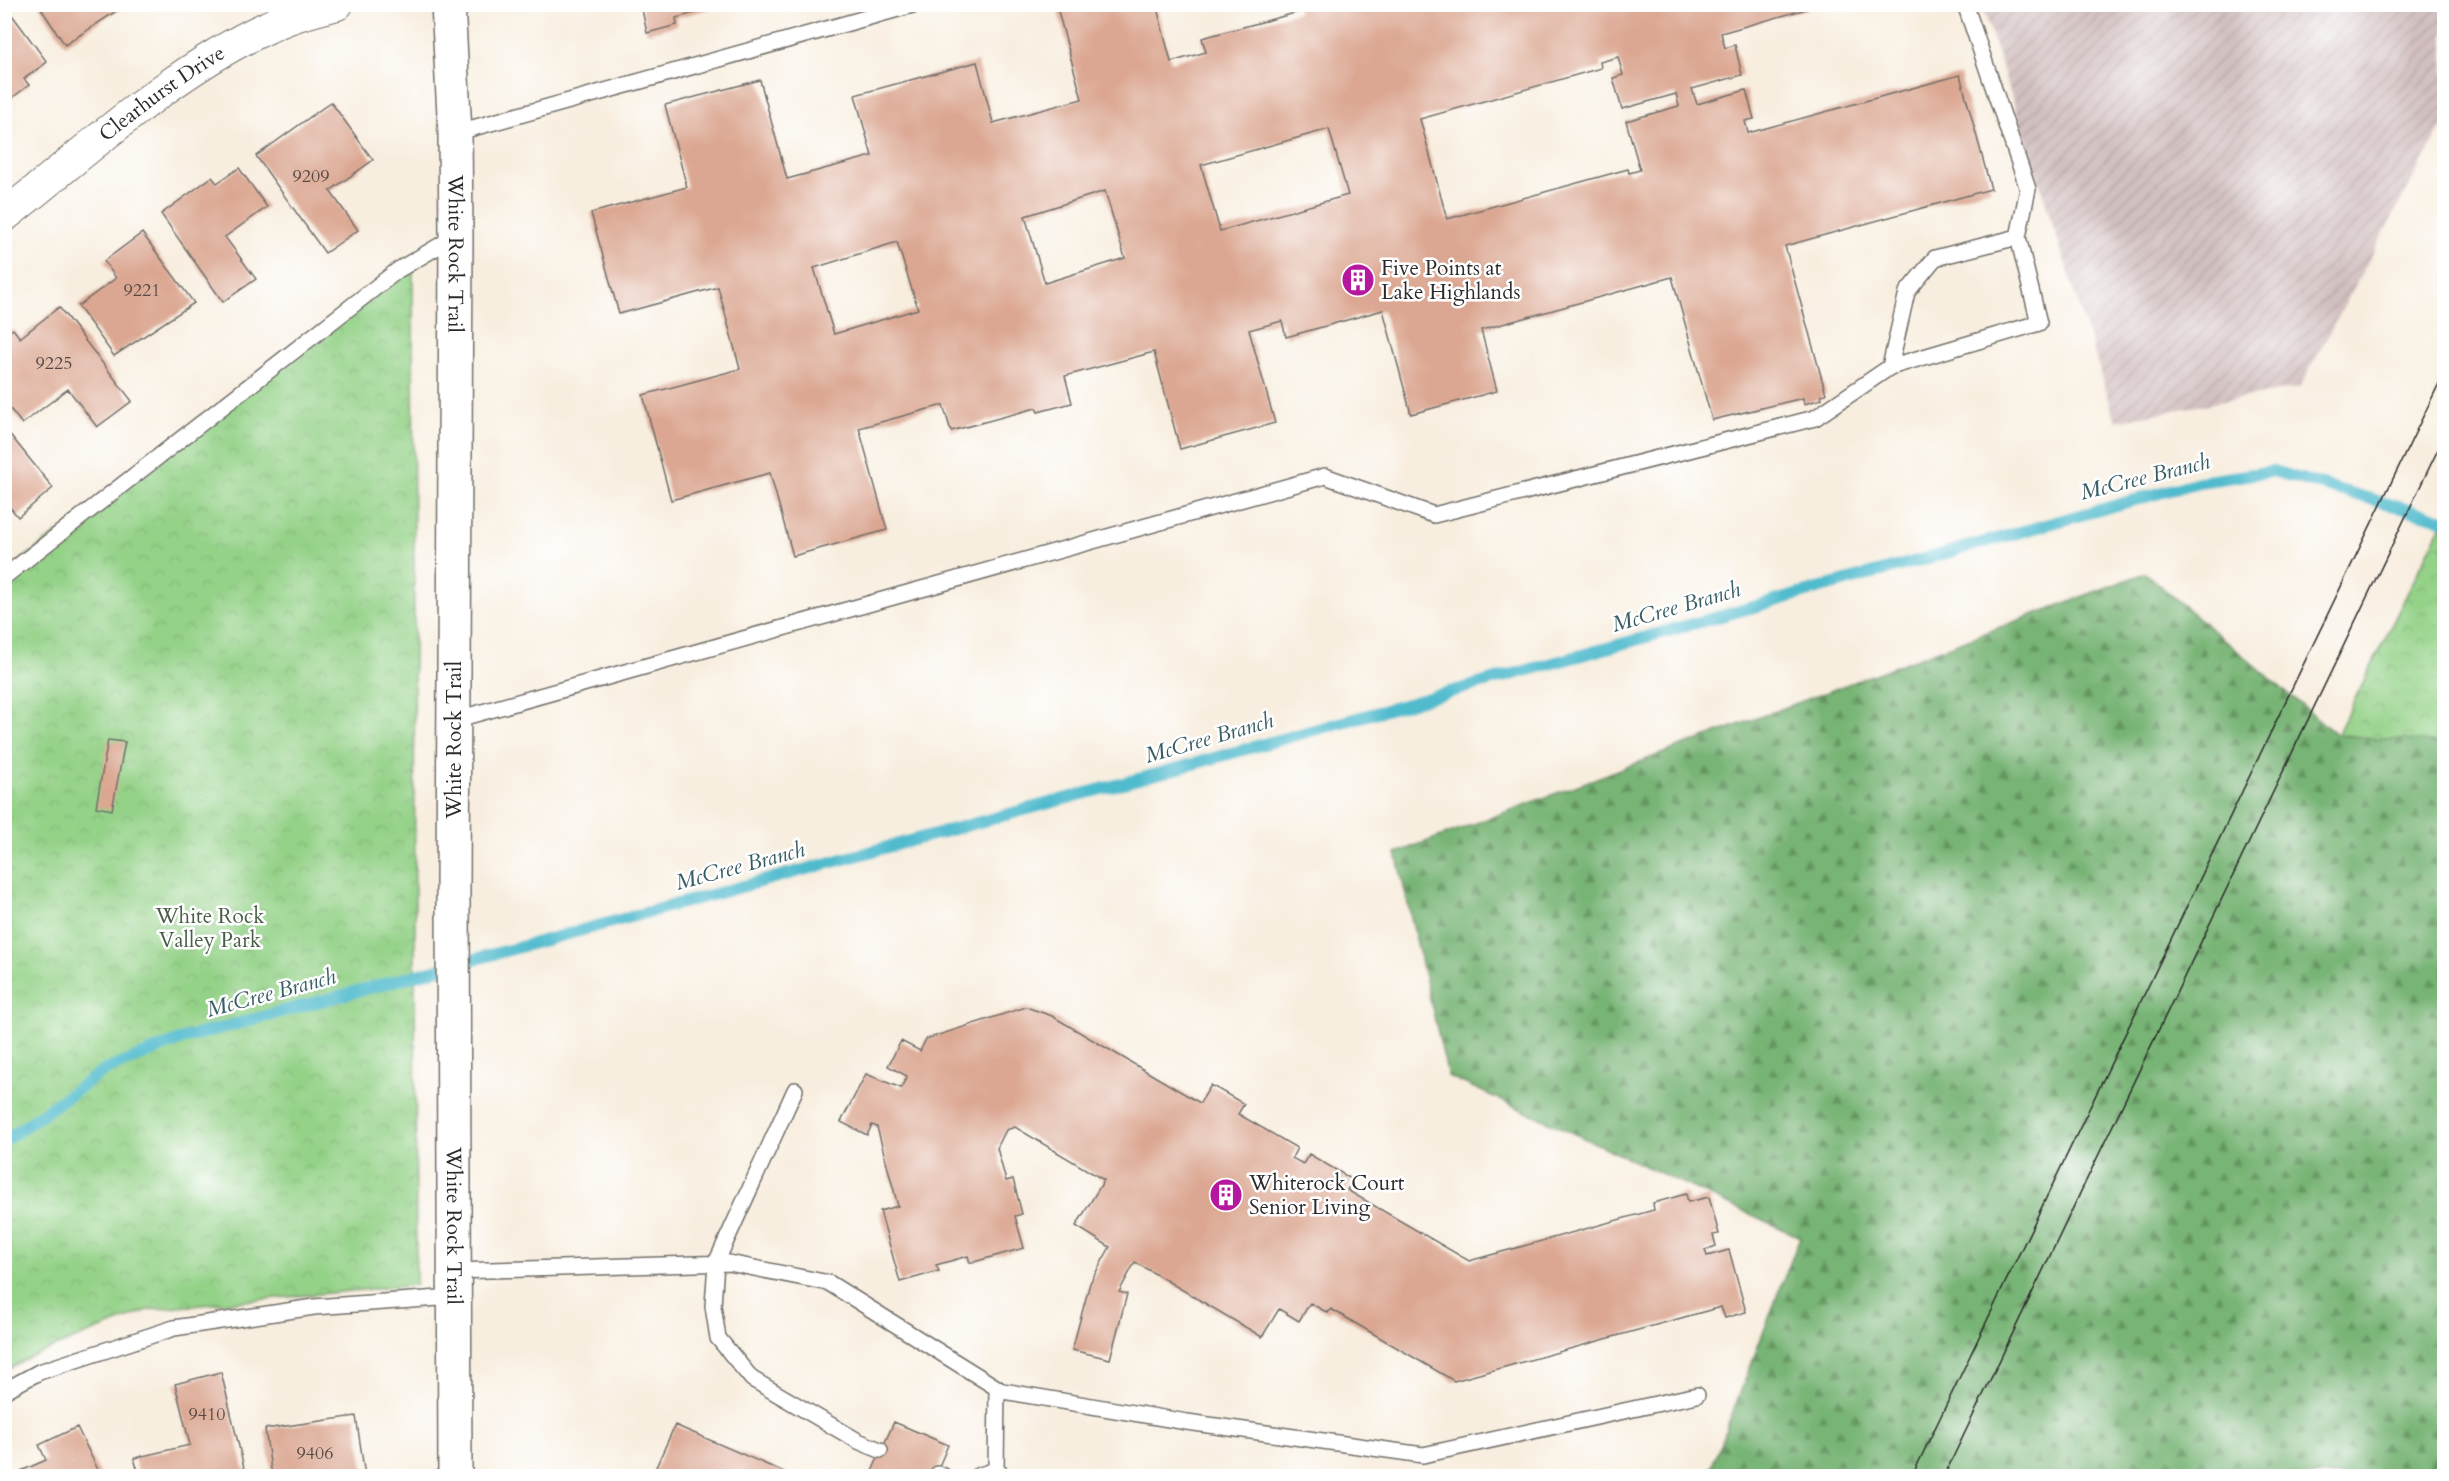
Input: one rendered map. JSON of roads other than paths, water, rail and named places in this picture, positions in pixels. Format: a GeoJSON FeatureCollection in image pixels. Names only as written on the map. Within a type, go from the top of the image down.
{"type":"FeatureCollection","features":[{"type":"Feature","properties":{"kind":"street","name":"Clearhurst Drive"},"geometry":{"type":"LineString","coordinates":[[4,216],[164,89],[217,53],[269,26],[337,4]]}},
{"type":"Feature","properties":{"kind":"street","name":"White Rock Trail"},"geometry":{"type":"LineString","coordinates":[[448,4],[455,133],[456,236],[453,893],[455,1476]]}},
{"type":"Feature","properties":{"kind":"lane"},"geometry":{"type":"LineString","coordinates":[[455,133],[916,4]]}},
{"type":"Feature","properties":{"kind":"lane"},"geometry":{"type":"LineString","coordinates":[[454,720],[1325,476],[1434,515],[1815,418],[1890,367],[2039,323],[2018,237],[2028,189],[1965,4]]}},
{"type":"Feature","properties":{"kind":"lane"},"geometry":{"type":"LineString","coordinates":[[4,577],[398,270],[456,236]]}},
{"type":"Feature","properties":{"kind":"lane"},"geometry":{"type":"LineString","coordinates":[[1890,367],[1907,292],[1935,258],[2018,237]]}},
{"type":"Feature","properties":{"kind":"lane"},"geometry":{"type":"LineString","coordinates":[[795,1090],[716,1263],[713,1306],[718,1338],[752,1379],[858,1441],[880,1450]]}},
{"type":"Feature","properties":{"kind":"lane"},"geometry":{"type":"LineString","coordinates":[[4,1391],[39,1372],[174,1328],[454,1284],[729,1263],[829,1283],[997,1390],[1187,1422],[1424,1455],[1697,1395]]}},
{"type":"Feature","properties":{"kind":"lane"},"geometry":{"type":"LineString","coordinates":[[977,1476],[1000,1473],[997,1390]]}},
{"type":"Feature","properties":{"kind":"waterway","name":"McCree Branch"},"geometry":{"type":"LineString","coordinates":[[4,1141],[103,1071],[185,1038],[1175,769],[2199,482],[2273,471],[2444,520]]}},
{"type":"Feature","properties":{"kind":"tram line"},"geometry":{"type":"LineString","coordinates":[[1912,1476],[2444,373]]}},
{"type":"Feature","properties":{"kind":"tram line"},"geometry":{"type":"LineString","coordinates":[[1944,1476],[2444,437]]}},
{"type":"Feature","properties":{"kind":"place","name":"Five Points at Lake Highlands"},"geometry":{"type":"Point","coordinates":[1358,280]}},
{"type":"Feature","properties":{"kind":"place","name":"Whiterock Court Senior Living"},"geometry":{"type":"Point","coordinates":[1226,1195]}},
{"type":"Feature","properties":{"kind":"park label","name":"White Rock Valley Park"},"geometry":{"type":"Point","coordinates":[210,928]}}]}
